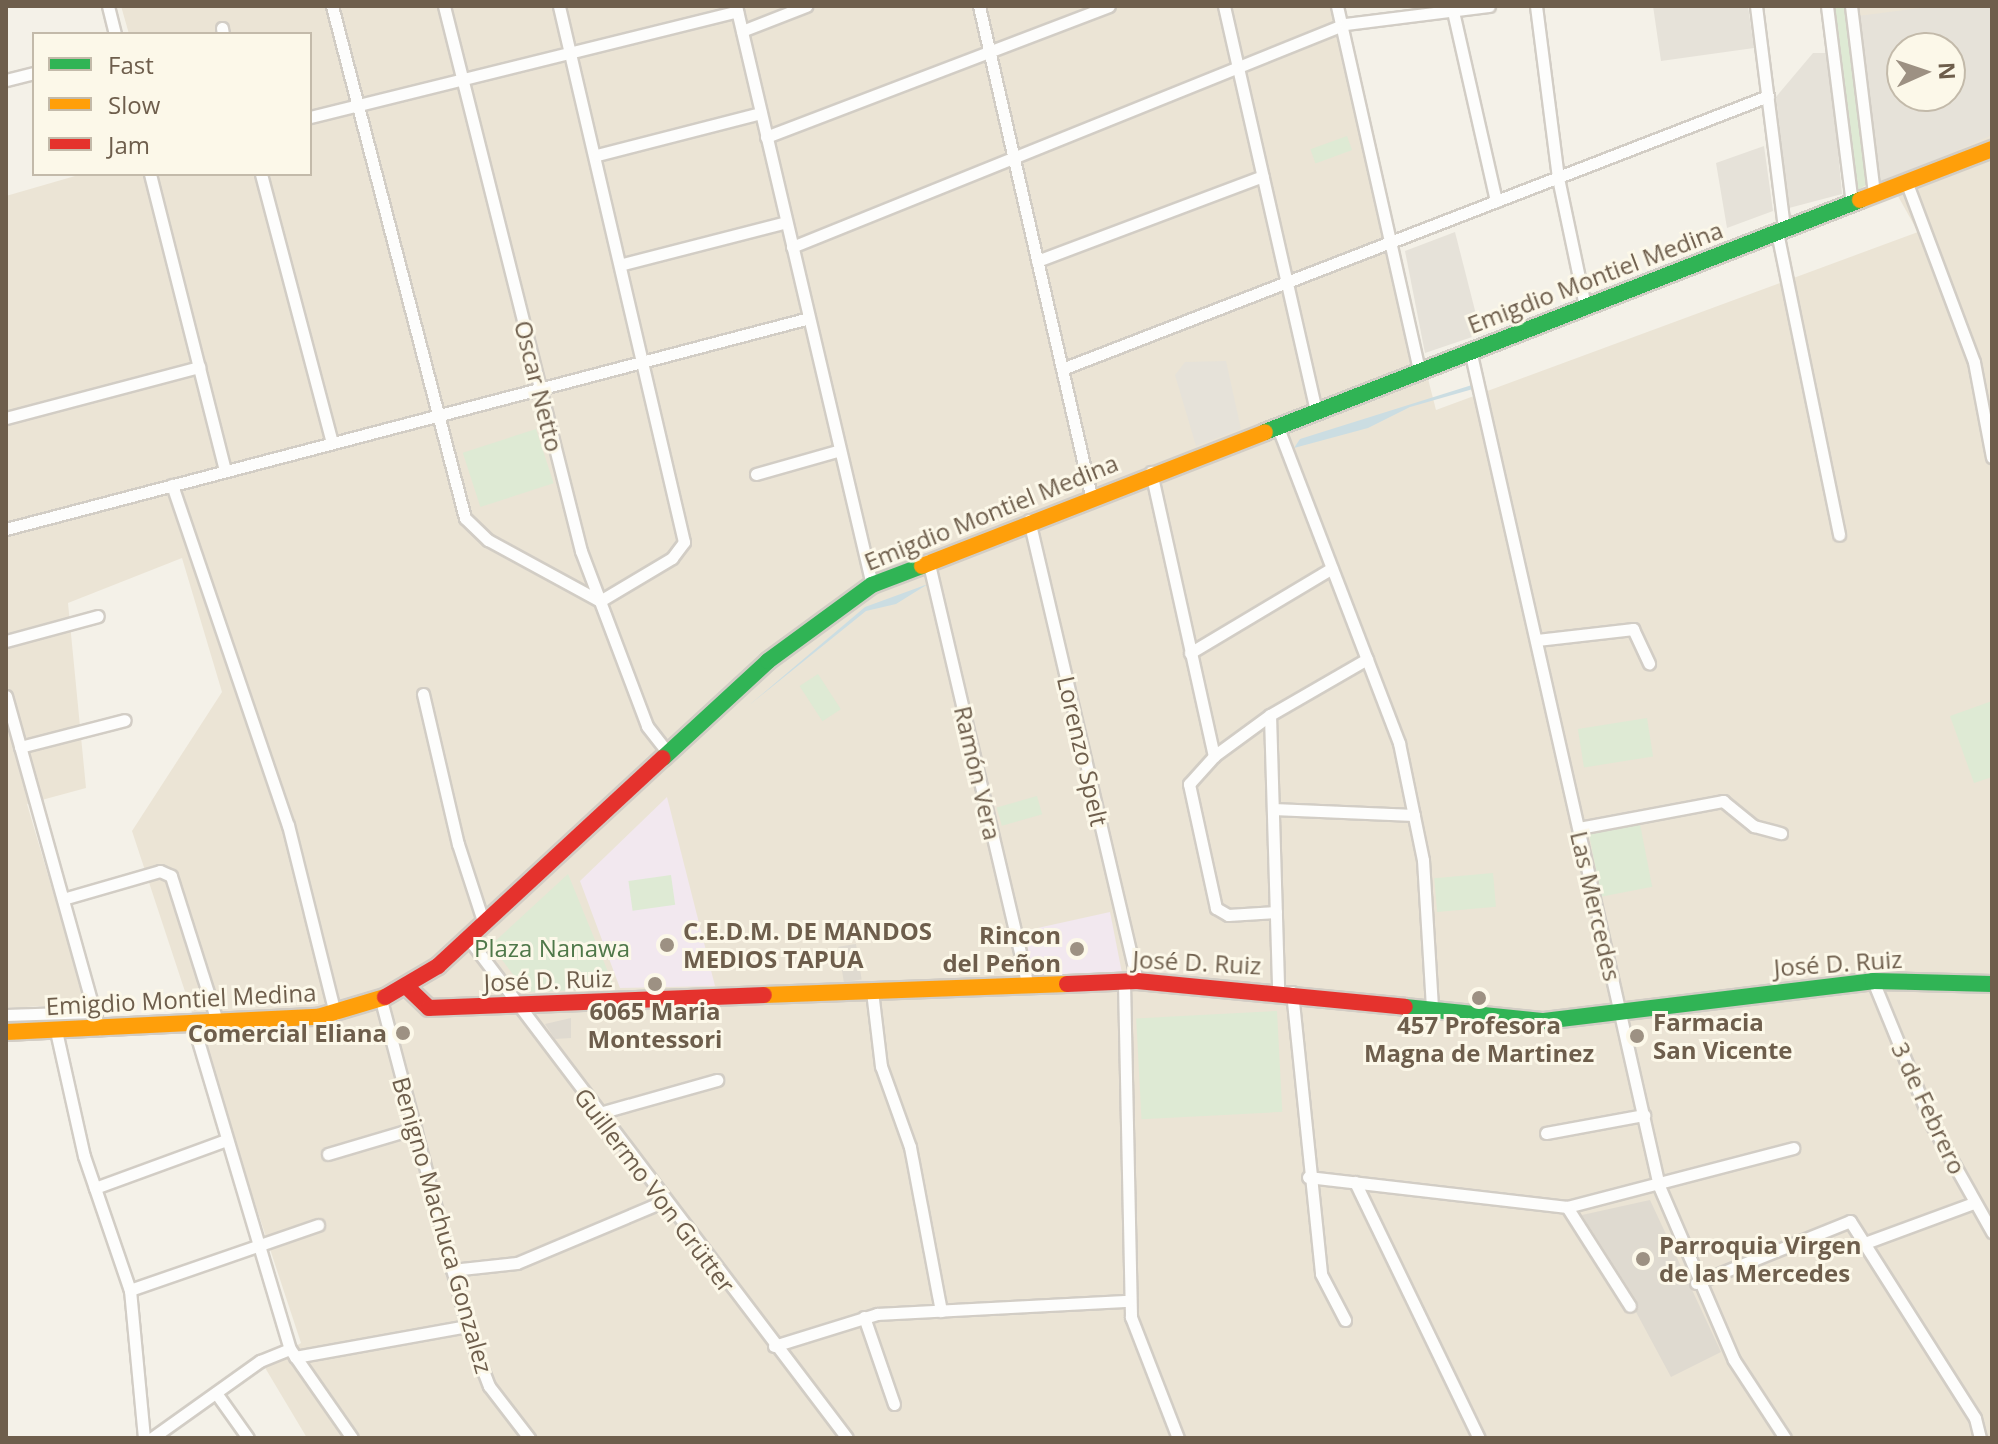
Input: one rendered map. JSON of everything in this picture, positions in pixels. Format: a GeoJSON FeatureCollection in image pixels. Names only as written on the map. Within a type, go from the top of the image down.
{"type":"FeatureCollection","features":[{"type":"Feature","properties":{"kind":"main road","name":"Emigdio Montiel Medina"},"geometry":{"type":"LineString","coordinates":[[6,1032],[218,1024],[335,1014],[381,1000],[407,987],[468,938],[808,627],[872,585],[1151,472],[1992,149]]}},
{"type":"Feature","properties":{"kind":"main road","name":"José D. Ruiz"},"geometry":{"type":"LineString","coordinates":[[407,987],[416,1002],[429,1008],[1130,981],[1285,991],[1544,1021],[1873,981],[1992,984]]}},
{"type":"Feature","properties":{"kind":"street"},"geometry":{"type":"LineString","coordinates":[[108,6],[114,32]]}},
{"type":"Feature","properties":{"kind":"street"},"geometry":{"type":"LineString","coordinates":[[332,6],[436,416],[465,518],[476,532],[600,601],[672,558],[684,542],[623,264],[559,6]]}},
{"type":"Feature","properties":{"kind":"street","name":"Oscar Netto"},"geometry":{"type":"LineString","coordinates":[[444,6],[541,393],[600,601],[647,726],[668,753]]}},
{"type":"Feature","properties":{"kind":"street"},"geometry":{"type":"LineString","coordinates":[[742,31],[806,6]]}},
{"type":"Feature","properties":{"kind":"street"},"geometry":{"type":"LineString","coordinates":[[979,6],[1091,496]]}},
{"type":"Feature","properties":{"kind":"street"},"geometry":{"type":"LineString","coordinates":[[766,137],[1109,6]]}},
{"type":"Feature","properties":{"kind":"street"},"geometry":{"type":"LineString","coordinates":[[1224,6],[1316,410]]}},
{"type":"Feature","properties":{"kind":"street"},"geometry":{"type":"LineString","coordinates":[[1337,6],[1419,370]]}},
{"type":"Feature","properties":{"kind":"street"},"geometry":{"type":"LineString","coordinates":[[792,247],[1342,26],[1452,8],[1489,6]]}},
{"type":"Feature","properties":{"kind":"street"},"geometry":{"type":"LineString","coordinates":[[1536,6],[1558,178],[1585,306]]}},
{"type":"Feature","properties":{"kind":"street"},"geometry":{"type":"LineString","coordinates":[[1756,6],[1780,231],[1839,535]]}},
{"type":"Feature","properties":{"kind":"street"},"geometry":{"type":"LineString","coordinates":[[1827,6],[1852,203]]}},
{"type":"Feature","properties":{"kind":"street"},"geometry":{"type":"LineString","coordinates":[[1851,6],[1874,194]]}},
{"type":"Feature","properties":{"kind":"street"},"geometry":{"type":"LineString","coordinates":[[312,116],[736,8],[872,585]]}},
{"type":"Feature","properties":{"kind":"street"},"geometry":{"type":"LineString","coordinates":[[1452,8],[1496,201]]}},
{"type":"Feature","properties":{"kind":"street"},"geometry":{"type":"LineString","coordinates":[[6,80],[32,74]]}},
{"type":"Feature","properties":{"kind":"street"},"geometry":{"type":"LineString","coordinates":[[1062,369],[1768,96]]}},
{"type":"Feature","properties":{"kind":"street"},"geometry":{"type":"LineString","coordinates":[[597,155],[761,113]]}},
{"type":"Feature","properties":{"kind":"street"},"geometry":{"type":"LineString","coordinates":[[151,176],[225,471]]}},
{"type":"Feature","properties":{"kind":"street"},"geometry":{"type":"LineString","coordinates":[[262,176],[332,443]]}},
{"type":"Feature","properties":{"kind":"street"},"geometry":{"type":"LineString","coordinates":[[1037,261],[1263,176]]}},
{"type":"Feature","properties":{"kind":"street"},"geometry":{"type":"LineString","coordinates":[[1906,181],[1974,362],[1992,457]]}},
{"type":"Feature","properties":{"kind":"street"},"geometry":{"type":"LineString","coordinates":[[623,264],[786,222]]}},
{"type":"Feature","properties":{"kind":"street"},"geometry":{"type":"LineString","coordinates":[[6,529],[436,416],[541,393],[809,318]]}},
{"type":"Feature","properties":{"kind":"street","name":"Las Mercedes"},"geometry":{"type":"LineString","coordinates":[[1470,350],[1659,1186],[1696,1283],[1734,1360],[1785,1438]]}},
{"type":"Feature","properties":{"kind":"street"},"geometry":{"type":"LineString","coordinates":[[6,418],[199,367]]}},
{"type":"Feature","properties":{"kind":"street"},"geometry":{"type":"LineString","coordinates":[[1277,425],[1399,743],[1423,860],[1432,1008]]}},
{"type":"Feature","properties":{"kind":"street"},"geometry":{"type":"LineString","coordinates":[[756,474],[840,450]]}},
{"type":"Feature","properties":{"kind":"street"},"geometry":{"type":"LineString","coordinates":[[1151,472],[1214,756]]}},
{"type":"Feature","properties":{"kind":"street"},"geometry":{"type":"LineString","coordinates":[[172,485],[288,825],[335,1014]]}},
{"type":"Feature","properties":{"kind":"street","name":"Lorenzo Spelt"},"geometry":{"type":"LineString","coordinates":[[1029,520],[1130,981],[1129,1301],[1178,1438]]}},
{"type":"Feature","properties":{"kind":"street","name":"Ramón Vera"},"geometry":{"type":"LineString","coordinates":[[928,560],[1028,986]]}},
{"type":"Feature","properties":{"kind":"street"},"geometry":{"type":"LineString","coordinates":[[1190,653],[1332,568]]}},
{"type":"Feature","properties":{"kind":"street"},"geometry":{"type":"LineString","coordinates":[[6,641],[98,616]]}},
{"type":"Feature","properties":{"kind":"street"},"geometry":{"type":"LineString","coordinates":[[1537,640],[1633,629],[1649,663]]}},
{"type":"Feature","properties":{"kind":"street"},"geometry":{"type":"LineString","coordinates":[[1276,912],[1228,915],[1216,908],[1188,791],[1214,756],[1270,715],[1367,659]]}},
{"type":"Feature","properties":{"kind":"street"},"geometry":{"type":"LineString","coordinates":[[423,694],[458,844],[484,924]]}},
{"type":"Feature","properties":{"kind":"street"},"geometry":{"type":"LineString","coordinates":[[6,696],[99,1029]]}},
{"type":"Feature","properties":{"kind":"street"},"geometry":{"type":"LineString","coordinates":[[1270,715],[1276,912],[1308,1177],[1321,1274],[1345,1320]]}},
{"type":"Feature","properties":{"kind":"street"},"geometry":{"type":"LineString","coordinates":[[20,747],[125,720]]}},
{"type":"Feature","properties":{"kind":"street"},"geometry":{"type":"LineString","coordinates":[[1579,828],[1723,801],[1754,826],[1781,833]]}},
{"type":"Feature","properties":{"kind":"street"},"geometry":{"type":"LineString","coordinates":[[1273,809],[1414,815]]}},
{"type":"Feature","properties":{"kind":"street"},"geometry":{"type":"LineString","coordinates":[[63,899],[160,871],[171,876],[218,1024]]}},
{"type":"Feature","properties":{"kind":"street","name":"Guillermo Von Grütter"},"geometry":{"type":"LineString","coordinates":[[468,938],[662,1202],[847,1438]]}},
{"type":"Feature","properties":{"kind":"street","name":"3 de Febrero"},"geometry":{"type":"LineString","coordinates":[[1873,981],[1932,1125],[1992,1232]]}},
{"type":"Feature","properties":{"kind":"street"},"geometry":{"type":"LineString","coordinates":[[872,991],[881,1066],[910,1147],[941,1311]]}},
{"type":"Feature","properties":{"kind":"street","name":"Benigno Machuca Gonzalez"},"geometry":{"type":"LineString","coordinates":[[381,1000],[467,1326],[489,1386],[529,1438]]}},
{"type":"Feature","properties":{"kind":"street"},"geometry":{"type":"LineString","coordinates":[[6,1015],[94,1012]]}},
{"type":"Feature","properties":{"kind":"street"},"geometry":{"type":"LineString","coordinates":[[193,1024],[292,1353],[352,1438]]}},
{"type":"Feature","properties":{"kind":"street"},"geometry":{"type":"LineString","coordinates":[[56,1031],[95,1188],[130,1290],[144,1438]]}},
{"type":"Feature","properties":{"kind":"street"},"geometry":{"type":"LineString","coordinates":[[596,1114],[717,1080]]}},
{"type":"Feature","properties":{"kind":"street"},"geometry":{"type":"LineString","coordinates":[[1546,1133],[1644,1115]]}},
{"type":"Feature","properties":{"kind":"street"},"geometry":{"type":"LineString","coordinates":[[328,1154],[415,1128]]}},
{"type":"Feature","properties":{"kind":"street"},"geometry":{"type":"LineString","coordinates":[[95,1188],[226,1140]]}},
{"type":"Feature","properties":{"kind":"street"},"geometry":{"type":"LineString","coordinates":[[1308,1177],[1567,1207],[1659,1186],[1793,1148]]}},
{"type":"Feature","properties":{"kind":"street"},"geometry":{"type":"LineString","coordinates":[[1355,1182],[1479,1438]]}},
{"type":"Feature","properties":{"kind":"street"},"geometry":{"type":"LineString","coordinates":[[452,1270],[517,1263],[662,1202]]}},
{"type":"Feature","properties":{"kind":"street"},"geometry":{"type":"LineString","coordinates":[[1865,1243],[1974,1203]]}},
{"type":"Feature","properties":{"kind":"street"},"geometry":{"type":"LineString","coordinates":[[1567,1207],[1630,1306]]}},
{"type":"Feature","properties":{"kind":"street"},"geometry":{"type":"LineString","coordinates":[[1696,1283],[1843,1222],[1855,1224],[1975,1418],[1980,1438]]}},
{"type":"Feature","properties":{"kind":"street"},"geometry":{"type":"LineString","coordinates":[[130,1290],[318,1225]]}},
{"type":"Feature","properties":{"kind":"street"},"geometry":{"type":"LineString","coordinates":[[774,1346],[864,1317],[1129,1301]]}},
{"type":"Feature","properties":{"kind":"street"},"geometry":{"type":"LineString","coordinates":[[864,1317],[894,1404]]}},
{"type":"Feature","properties":{"kind":"street"},"geometry":{"type":"LineString","coordinates":[[152,1438],[216,1393],[292,1353],[467,1326]]}},
{"type":"Feature","properties":{"kind":"street"},"geometry":{"type":"LineString","coordinates":[[216,1393],[248,1438]]}},
{"type":"Feature","properties":{"kind":"shaded area"},"geometry":{"type":"Polygon","coordinates":[[[121,6],[1333,6],[1436,410],[1918,232],[1879,162],[1859,160],[1840,6],[1992,6],[1992,1438],[307,1438],[264,1366],[301,1343],[132,831],[222,692],[182,558],[68,603],[86,788],[27,804],[86,1004],[6,1008],[6,196],[75,176],[312,176],[312,32],[128,32],[121,6]]]}},
{"type":"Feature","properties":{"kind":"shaded area"},"geometry":{"type":"Polygon","coordinates":[[[1653,6],[1748,6],[1754,48],[1661,61],[1653,6]]]}},
{"type":"Feature","properties":{"kind":"shaded area"},"geometry":{"type":"Polygon","coordinates":[[[1936,6],[1992,6],[1992,135],[1880,184],[1858,16],[1936,6]]]}},
{"type":"Feature","properties":{"kind":"shaded area"},"geometry":{"type":"Polygon","coordinates":[[[1813,53],[1829,53],[1842,194],[1789,208],[1776,97],[1813,53]]]}},
{"type":"Feature","properties":{"kind":"shaded area"},"geometry":{"type":"Polygon","coordinates":[[[1764,146],[1773,211],[1727,228],[1716,163],[1764,146]]]}},
{"type":"Feature","properties":{"kind":"shaded area"},"geometry":{"type":"Polygon","coordinates":[[[1455,232],[1481,334],[1425,353],[1405,251],[1455,232]]]}},
{"type":"Feature","properties":{"kind":"shaded area"},"geometry":{"type":"Polygon","coordinates":[[[1226,361],[1241,429],[1196,446],[1175,375],[1185,362],[1226,361]]]}},
{"type":"Feature","properties":{"kind":"shaded area"},"geometry":{"type":"Polygon","coordinates":[[[1472,385],[1473,389],[1410,407],[1368,428],[1294,448],[1300,439],[1472,385]]]}},
{"type":"Feature","properties":{"kind":"shaded area"},"geometry":{"type":"Polygon","coordinates":[[[928,584],[896,604],[866,611],[748,706],[865,607],[928,584]]]}},
{"type":"Feature","properties":{"kind":"shaded area"},"geometry":{"type":"Polygon","coordinates":[[[667,797],[715,986],[620,988],[580,881],[667,797]]]}},
{"type":"Feature","properties":{"kind":"shaded area"},"geometry":{"type":"Polygon","coordinates":[[[1110,912],[1122,973],[1034,975],[1024,931],[1110,912]]]}},
{"type":"Feature","properties":{"kind":"green space"},"geometry":{"type":"Polygon","coordinates":[[[1832,6],[1844,6],[1866,185],[1857,191],[1832,6]]]}},
{"type":"Feature","properties":{"kind":"green space"},"geometry":{"type":"Polygon","coordinates":[[[1347,136],[1352,150],[1315,163],[1310,149],[1347,136]]]}},
{"type":"Feature","properties":{"kind":"green space"},"geometry":{"type":"Polygon","coordinates":[[[536,429],[554,483],[480,507],[463,453],[536,429]]]}},
{"type":"Feature","properties":{"kind":"green space"},"geometry":{"type":"Polygon","coordinates":[[[818,674],[841,709],[822,721],[800,686],[818,674]]]}},
{"type":"Feature","properties":{"kind":"green space"},"geometry":{"type":"Polygon","coordinates":[[[1992,701],[1992,777],[1974,783],[1950,716],[1992,701]]]}},
{"type":"Feature","properties":{"kind":"green space"},"geometry":{"type":"Polygon","coordinates":[[[1647,718],[1653,757],[1584,767],[1578,729],[1647,718]]]}},
{"type":"Feature","properties":{"kind":"green space"},"geometry":{"type":"Polygon","coordinates":[[[1037,796],[1042,814],[1002,826],[997,808],[1037,796]]]}},
{"type":"Feature","properties":{"kind":"green space"},"geometry":{"type":"Polygon","coordinates":[[[1640,824],[1652,887],[1601,897],[1589,834],[1640,824]]]}},
{"type":"Feature","properties":{"kind":"green space"},"geometry":{"type":"Polygon","coordinates":[[[1493,873],[1496,907],[1437,912],[1434,878],[1493,873]]]}},
{"type":"Feature","properties":{"kind":"green space","name":"Plaza Nanawa"},"geometry":{"type":"Polygon","coordinates":[[[568,874],[615,989],[526,992],[491,945],[568,874]]]}},
{"type":"Feature","properties":{"kind":"green space"},"geometry":{"type":"Polygon","coordinates":[[[671,875],[675,905],[633,911],[628,881],[671,875]]]}},
{"type":"Feature","properties":{"kind":"green space"},"geometry":{"type":"Polygon","coordinates":[[[1277,1011],[1282,1112],[1141,1119],[1136,1018],[1277,1011]]]}},
{"type":"Feature","properties":{"kind":"building"},"geometry":{"type":"Polygon","coordinates":[[[856,944],[862,980],[844,982],[838,947],[856,944]]]}},
{"type":"Feature","properties":{"kind":"building"},"geometry":{"type":"Polygon","coordinates":[[[571,1018],[571,1038],[555,1039],[545,1024],[571,1018]]]}},
{"type":"Feature","properties":{"kind":"building","name":"Parroquia Virgen de las Mercedes"},"geometry":{"type":"Polygon","coordinates":[[[1650,1200],[1721,1352],[1671,1377],[1636,1312],[1637,1301],[1582,1215],[1650,1200]]]}},
{"type":"Feature","properties":{"kind":"traffic: fast"},"geometry":{"type":"LineString","coordinates":[[1265,432],[1860,200]]}},
{"type":"Feature","properties":{"kind":"traffic: fast"},"geometry":{"type":"LineString","coordinates":[[663,758],[768,661],[872,585],[922,566]]}},
{"type":"Feature","properties":{"kind":"traffic: fast"},"geometry":{"type":"LineString","coordinates":[[1405,1007],[1544,1021],[1873,981],[1992,984]]}},
{"type":"Feature","properties":{"kind":"traffic: slow"},"geometry":{"type":"LineString","coordinates":[[1860,200],[1992,149]]}},
{"type":"Feature","properties":{"kind":"traffic: slow"},"geometry":{"type":"LineString","coordinates":[[922,566],[1265,432]]}},
{"type":"Feature","properties":{"kind":"traffic: slow"},"geometry":{"type":"LineString","coordinates":[[764,995],[1067,984]]}},
{"type":"Feature","properties":{"kind":"traffic: slow"},"geometry":{"type":"LineString","coordinates":[[6,1032],[318,1017],[385,997]]}},
{"type":"Feature","properties":{"kind":"traffic: jam"},"geometry":{"type":"LineString","coordinates":[[385,997],[438,966],[663,758]]}},
{"type":"Feature","properties":{"kind":"traffic: jam"},"geometry":{"type":"LineString","coordinates":[[1067,984],[1137,981],[1405,1007]]}},
{"type":"Feature","properties":{"kind":"traffic: jam"},"geometry":{"type":"LineString","coordinates":[[407,987],[429,1008],[764,995]]}},
{"type":"Feature","properties":{"kind":"place","name":"C.E.D.M. DE MANDOS MEDIOS TAPUA"},"geometry":{"type":"Point","coordinates":[667,945]}},
{"type":"Feature","properties":{"kind":"place","name":"Rincon del Peñon"},"geometry":{"type":"Point","coordinates":[1077,949]}},
{"type":"Feature","properties":{"kind":"place","name":"6065 Maria Montessori"},"geometry":{"type":"Point","coordinates":[655,984]}},
{"type":"Feature","properties":{"kind":"place","name":"457 Profesora Magna de Martinez"},"geometry":{"type":"Point","coordinates":[1479,998]}},
{"type":"Feature","properties":{"kind":"place","name":"Comercial Eliana"},"geometry":{"type":"Point","coordinates":[403,1033]}},
{"type":"Feature","properties":{"kind":"place","name":"Farmacia San Vicente"},"geometry":{"type":"Point","coordinates":[1637,1036]}},
{"type":"Feature","properties":{"kind":"place","name":"Parroquia Virgen de las Mercedes"},"geometry":{"type":"Point","coordinates":[1643,1259]}}]}
